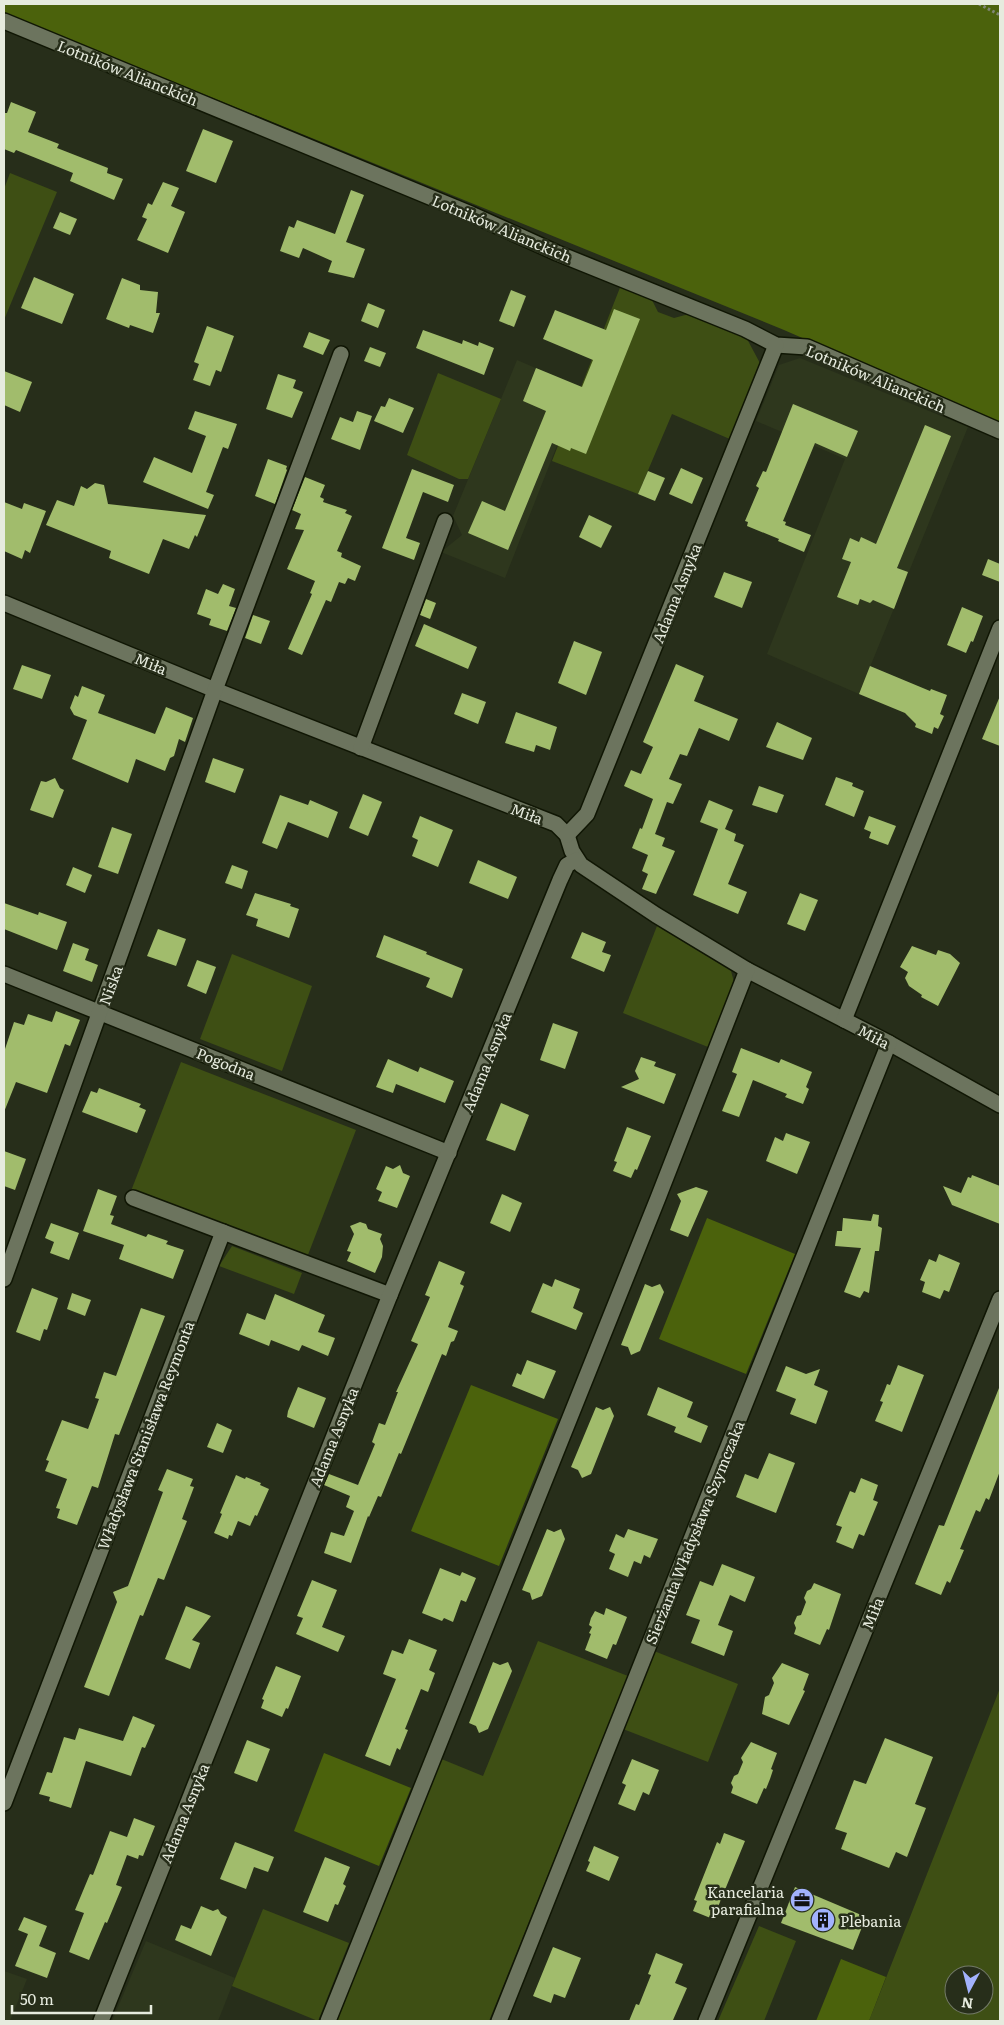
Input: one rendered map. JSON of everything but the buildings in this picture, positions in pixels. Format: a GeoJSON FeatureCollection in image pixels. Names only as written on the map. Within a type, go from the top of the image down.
{"type":"FeatureCollection","features":[{"type":"Feature","properties":{"kind":"street","name":"Lotników Alianckich"},"geometry":{"type":"LineString","coordinates":[[4,21],[471,214],[558,253],[745,329],[776,345],[807,347],[1000,431]]}},
{"type":"Feature","properties":{"kind":"street","name":"Adama Asnyka"},"geometry":{"type":"LineString","coordinates":[[567,835],[587,814],[776,345]]}},
{"type":"Feature","properties":{"kind":"street","name":"Niska"},"geometry":{"type":"LineString","coordinates":[[4,1279],[215,690],[341,354]]}},
{"type":"Feature","properties":{"kind":"street"},"geometry":{"type":"LineString","coordinates":[[361,748],[445,521]]}},
{"type":"Feature","properties":{"kind":"street","name":"Miła"},"geometry":{"type":"LineString","coordinates":[[4,603],[215,690],[556,824],[567,835]]}},
{"type":"Feature","properties":{"kind":"street"},"geometry":{"type":"LineString","coordinates":[[844,1020],[1000,628]]}},
{"type":"Feature","properties":{"kind":"street"},"geometry":{"type":"LineString","coordinates":[[567,835],[576,860]]}},
{"type":"Feature","properties":{"kind":"street","name":"Adama Asnyka"},"geometry":{"type":"LineString","coordinates":[[101,2021],[390,1295],[566,865],[576,860]]}},
{"type":"Feature","properties":{"kind":"street","name":"Miła"},"geometry":{"type":"LineString","coordinates":[[576,860],[591,873],[648,910],[748,970],[889,1043],[1000,1105]]}},
{"type":"Feature","properties":{"kind":"street"},"geometry":{"type":"LineString","coordinates":[[328,2021],[748,970]]}},
{"type":"Feature","properties":{"kind":"street","name":"Pogodna"},"geometry":{"type":"LineString","coordinates":[[5,979],[100,1012],[449,1153]]}},
{"type":"Feature","properties":{"kind":"street","name":"Sierżanta Władysława Szymczaka"},"geometry":{"type":"LineString","coordinates":[[499,2021],[889,1043]]}},
{"type":"Feature","properties":{"kind":"street"},"geometry":{"type":"LineString","coordinates":[[133,1198],[390,1295]]}},
{"type":"Feature","properties":{"kind":"street","name":"Władysława Stanisława Reymonta"},"geometry":{"type":"LineString","coordinates":[[4,1803],[223,1232]]}},
{"type":"Feature","properties":{"kind":"street","name":"Miła"},"geometry":{"type":"LineString","coordinates":[[706,2021],[1000,1299]]}},
{"type":"Feature","properties":{"kind":"path"},"geometry":{"type":"LineString","coordinates":[[979,4],[1000,15]]}},
{"type":"Feature","properties":{"kind":"shaded area"},"geometry":{"type":"Polygon","coordinates":[[[800,358],[968,427],[859,694],[767,654],[845,459],[756,421],[779,365],[800,358]]]}},
{"type":"Feature","properties":{"kind":"shaded area"},"geometry":{"type":"Polygon","coordinates":[[[517,360],[580,387],[505,578],[441,552],[462,535],[453,516],[517,360]]]}},
{"type":"Feature","properties":{"kind":"shaded area"},"geometry":{"type":"Polygon","coordinates":[[[146,1941],[235,1978],[218,2021],[112,2021],[146,1941]]]}},
{"type":"Feature","properties":{"kind":"shaded area"},"geometry":{"type":"Polygon","coordinates":[[[4,1971],[27,1979],[10,2021],[4,2021],[4,1971]]]}},
{"type":"Feature","properties":{"kind":"green space"},"geometry":{"type":"Polygon","coordinates":[[[4,4],[1000,4],[1000,424],[784,330],[4,13],[4,4]]]}},
{"type":"Feature","properties":{"kind":"green space"},"geometry":{"type":"Polygon","coordinates":[[[10,173],[57,192],[4,320],[4,189],[10,173]]]}},
{"type":"Feature","properties":{"kind":"green space"},"geometry":{"type":"Polygon","coordinates":[[[621,285],[651,298],[658,312],[674,318],[689,314],[746,337],[762,367],[732,440],[672,414],[638,494],[552,461],[621,285]]]}},
{"type":"Feature","properties":{"kind":"green space"},"geometry":{"type":"Polygon","coordinates":[[[438,373],[501,399],[468,479],[459,479],[407,455],[438,373]]]}},
{"type":"Feature","properties":{"kind":"green space"},"geometry":{"type":"Polygon","coordinates":[[[657,926],[731,971],[734,982],[708,1047],[623,1013],[657,926]]]}},
{"type":"Feature","properties":{"kind":"green space"},"geometry":{"type":"Polygon","coordinates":[[[232,954],[312,986],[282,1071],[200,1039],[232,954]]]}},
{"type":"Feature","properties":{"kind":"green space"},"geometry":{"type":"Polygon","coordinates":[[[181,1062],[356,1130],[306,1260],[131,1191],[181,1062]]]}},
{"type":"Feature","properties":{"kind":"green space"},"geometry":{"type":"Polygon","coordinates":[[[707,1218],[795,1254],[746,1374],[659,1339],[707,1218]]]}},
{"type":"Feature","properties":{"kind":"green space"},"geometry":{"type":"Polygon","coordinates":[[[232,1246],[302,1273],[294,1294],[219,1266],[232,1246]]]}},
{"type":"Feature","properties":{"kind":"green space"},"geometry":{"type":"Polygon","coordinates":[[[471,1385],[558,1419],[499,1566],[411,1531],[471,1385]]]}},
{"type":"Feature","properties":{"kind":"green space"},"geometry":{"type":"Polygon","coordinates":[[[538,1641],[628,1676],[489,2021],[336,2021],[439,1758],[483,1776],[538,1641]]]}},
{"type":"Feature","properties":{"kind":"green space"},"geometry":{"type":"Polygon","coordinates":[[[654,1651],[738,1684],[708,1762],[623,1729],[654,1651]]]}},
{"type":"Feature","properties":{"kind":"green space"},"geometry":{"type":"Polygon","coordinates":[[[1000,1688],[1000,2021],[869,2021],[1000,1688]]]}},
{"type":"Feature","properties":{"kind":"green space"},"geometry":{"type":"Polygon","coordinates":[[[324,1753],[411,1788],[379,1866],[294,1831],[324,1753]]]}},
{"type":"Feature","properties":{"kind":"green space"},"geometry":{"type":"Polygon","coordinates":[[[263,1909],[349,1943],[318,2021],[232,1986],[263,1909]]]}},
{"type":"Feature","properties":{"kind":"green space"},"geometry":{"type":"Polygon","coordinates":[[[759,1926],[796,1941],[764,2021],[718,2021],[759,1926]]]}},
{"type":"Feature","properties":{"kind":"green space"},"geometry":{"type":"Polygon","coordinates":[[[841,1959],[886,1977],[869,2021],[816,2021],[841,1959]]]}},
{"type":"Feature","properties":{"kind":"place","name":"Kancelaria parafialna"},"geometry":{"type":"Point","coordinates":[802,1900]}},
{"type":"Feature","properties":{"kind":"place","name":"Plebania"},"geometry":{"type":"Point","coordinates":[823,1920]}}]}
